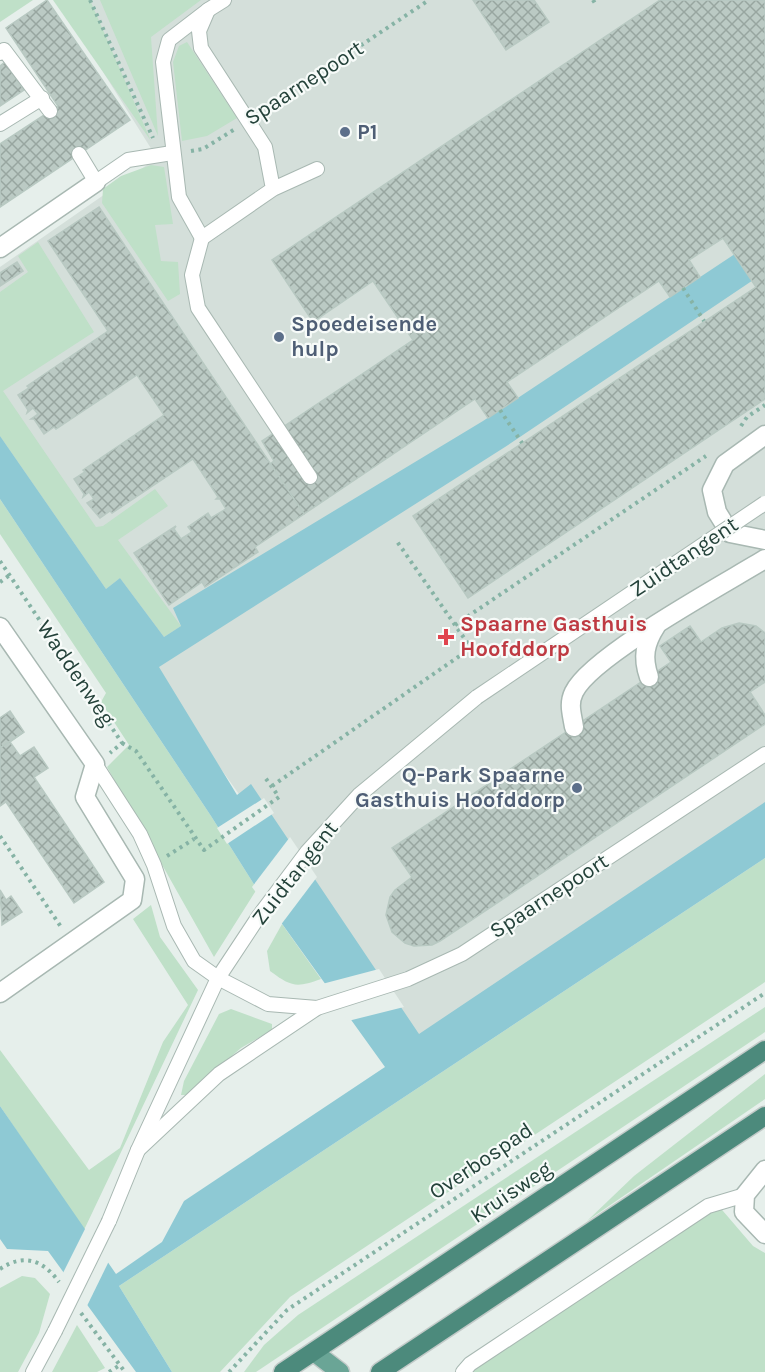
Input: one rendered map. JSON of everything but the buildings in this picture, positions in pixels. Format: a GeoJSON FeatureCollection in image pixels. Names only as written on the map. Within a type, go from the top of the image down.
{"type":"FeatureCollection","features":[{"type":"Feature","properties":{"kind":"highway","name":"Kruisweg"},"geometry":{"type":"LineString","coordinates":[[283,1372],[765,1050]]}},
{"type":"Feature","properties":{"kind":"highway"},"geometry":{"type":"LineString","coordinates":[[380,1372],[765,1116]]}},
{"type":"Feature","properties":{"kind":"main road"},"geometry":{"type":"LineString","coordinates":[[314,1352],[316,1372]]}},
{"type":"Feature","properties":{"kind":"main road"},"geometry":{"type":"LineString","coordinates":[[314,1352],[340,1372]]}},
{"type":"Feature","properties":{"kind":"street"},"geometry":{"type":"LineString","coordinates":[[0,248],[96,182]]}},
{"type":"Feature","properties":{"kind":"street"},"geometry":{"type":"LineString","coordinates":[[765,435],[725,464],[712,489],[717,512],[730,533],[765,540]]}},
{"type":"Feature","properties":{"kind":"street"},"geometry":{"type":"LineString","coordinates":[[574,727],[570,705],[583,677],[656,626],[765,559]]}},
{"type":"Feature","properties":{"kind":"street"},"geometry":{"type":"LineString","coordinates":[[649,677],[644,653],[648,639],[656,626]]}},
{"type":"Feature","properties":{"kind":"street","name":"Waddenweg"},"geometry":{"type":"LineString","coordinates":[[0,627],[95,765]]}},
{"type":"Feature","properties":{"kind":"street"},"geometry":{"type":"LineString","coordinates":[[0,993],[132,900],[135,879],[85,797],[95,765]]}},
{"type":"Feature","properties":{"kind":"street"},"geometry":{"type":"LineString","coordinates":[[765,1170],[744,1195],[744,1212],[765,1234]]}},
{"type":"Feature","properties":{"kind":"lane"},"geometry":{"type":"LineString","coordinates":[[202,238],[179,197],[163,62],[169,40],[224,0]]}},
{"type":"Feature","properties":{"kind":"lane"},"geometry":{"type":"LineString","coordinates":[[208,10],[199,31],[201,48],[265,147],[273,189]]}},
{"type":"Feature","properties":{"kind":"lane"},"geometry":{"type":"LineString","coordinates":[[0,52],[4,50],[50,111]]}},
{"type":"Feature","properties":{"kind":"lane"},"geometry":{"type":"LineString","coordinates":[[0,123],[42,98]]}},
{"type":"Feature","properties":{"kind":"lane"},"geometry":{"type":"LineString","coordinates":[[79,154],[96,182],[128,160],[172,153]]}},
{"type":"Feature","properties":{"kind":"lane"},"geometry":{"type":"LineString","coordinates":[[310,477],[198,309],[192,274],[202,238],[273,189],[317,169]]}},
{"type":"Feature","properties":{"kind":"lane","name":"Zuidtangent"},"geometry":{"type":"LineString","coordinates":[[33,1372],[109,1221],[138,1150],[218,978],[259,916],[308,852],[359,795],[477,697],[765,503]]}},
{"type":"Feature","properties":{"kind":"lane","name":"Spaarnepoort"},"geometry":{"type":"LineString","coordinates":[[138,1150],[219,1074],[317,1008],[408,979],[462,954],[765,754]]}},
{"type":"Feature","properties":{"kind":"lane","name":"Spaarnepoort"},"geometry":{"type":"LineString","coordinates":[[95,765],[140,834],[154,865],[174,926],[194,961],[218,978],[268,1004],[317,1008]]}},
{"type":"Feature","properties":{"kind":"lane"},"geometry":{"type":"LineString","coordinates":[[463,1372],[470,1364],[708,1206],[744,1195]]}},
{"type":"Feature","properties":{"kind":"path"},"geometry":{"type":"LineString","coordinates":[[90,0],[154,141],[156,155]]}},
{"type":"Feature","properties":{"kind":"path","name":"Spaarnepoort"},"geometry":{"type":"LineString","coordinates":[[172,153],[203,149],[429,0]]}},
{"type":"Feature","properties":{"kind":"path"},"geometry":{"type":"LineString","coordinates":[[592,0],[596,5]]}},
{"type":"Feature","properties":{"kind":"path"},"geometry":{"type":"LineString","coordinates":[[683,288],[705,321]]}},
{"type":"Feature","properties":{"kind":"path"},"geometry":{"type":"LineString","coordinates":[[736,432],[747,417],[765,405]]}},
{"type":"Feature","properties":{"kind":"path"},"geometry":{"type":"LineString","coordinates":[[500,410],[522,443]]}},
{"type":"Feature","properties":{"kind":"path"},"geometry":{"type":"LineString","coordinates":[[455,625],[711,453]]}},
{"type":"Feature","properties":{"kind":"path"},"geometry":{"type":"LineString","coordinates":[[272,786],[471,648],[396,540]]}},
{"type":"Feature","properties":{"kind":"path","name":"Waddenweg"},"geometry":{"type":"LineString","coordinates":[[0,561],[122,743],[95,765]]}},
{"type":"Feature","properties":{"kind":"path"},"geometry":{"type":"LineString","coordinates":[[0,582],[10,575]]}},
{"type":"Feature","properties":{"kind":"path"},"geometry":{"type":"LineString","coordinates":[[122,743],[136,751],[204,850],[279,797],[264,776]]}},
{"type":"Feature","properties":{"kind":"path"},"geometry":{"type":"LineString","coordinates":[[0,836],[72,943]]}},
{"type":"Feature","properties":{"kind":"path","name":"Overbospad"},"geometry":{"type":"LineString","coordinates":[[229,1372],[287,1310],[765,993]]}},
{"type":"Feature","properties":{"kind":"path"},"geometry":{"type":"LineString","coordinates":[[109,1372],[120,1365],[125,1372]]}},
{"type":"Feature","properties":{"kind":"shaded area","name":"Spaarne Gasthuis Hoofddorp"},"geometry":{"type":"Polygon","coordinates":[[[58,0],[765,0],[765,815],[420,1048],[0,459],[0,267],[157,158],[58,0]]]}},
{"type":"Feature","properties":{"kind":"green space"},"geometry":{"type":"Polygon","coordinates":[[[0,0],[33,0],[0,22],[0,0]]]}},
{"type":"Feature","properties":{"kind":"green space"},"geometry":{"type":"Polygon","coordinates":[[[53,0],[90,0],[151,141],[53,0]]]}},
{"type":"Feature","properties":{"kind":"green space"},"geometry":{"type":"Polygon","coordinates":[[[100,0],[201,0],[151,37],[158,136],[100,0]]]}},
{"type":"Feature","properties":{"kind":"green space"},"geometry":{"type":"Polygon","coordinates":[[[187,42],[237,118],[207,136],[182,141],[173,62],[179,46],[187,42]]]}},
{"type":"Feature","properties":{"kind":"green space"},"geometry":{"type":"Polygon","coordinates":[[[151,165],[164,167],[173,224],[155,225],[161,261],[178,262],[180,294],[168,301],[102,203],[103,189],[121,176],[151,165]]]}},
{"type":"Feature","properties":{"kind":"green space"},"geometry":{"type":"Polygon","coordinates":[[[38,242],[94,332],[3,391],[96,527],[103,526],[155,489],[168,506],[118,540],[181,626],[164,637],[120,578],[106,589],[0,436],[0,292],[28,272],[18,256],[38,242]]]}},
{"type":"Feature","properties":{"kind":"green space"},"geometry":{"type":"Polygon","coordinates":[[[0,499],[257,889],[214,957],[107,767],[129,745],[101,702],[106,693],[0,534],[0,499]]]}},
{"type":"Feature","properties":{"kind":"green space"},"geometry":{"type":"Polygon","coordinates":[[[765,858],[765,982],[290,1297],[220,1372],[172,1372],[119,1286],[765,858]]]}},
{"type":"Feature","properties":{"kind":"green space"},"geometry":{"type":"Polygon","coordinates":[[[151,905],[160,937],[198,990],[84,1230],[0,1106],[0,1050],[89,1170],[120,1148],[163,1042],[188,1005],[133,919],[151,905]]]}},
{"type":"Feature","properties":{"kind":"green space"},"geometry":{"type":"Polygon","coordinates":[[[282,924],[321,979],[300,985],[289,983],[270,971],[267,951],[282,924]]]}},
{"type":"Feature","properties":{"kind":"green space"},"geometry":{"type":"Polygon","coordinates":[[[765,1007],[765,1032],[256,1372],[244,1372],[264,1345],[298,1315],[765,1007]]]}},
{"type":"Feature","properties":{"kind":"green space"},"geometry":{"type":"Polygon","coordinates":[[[231,1009],[272,1024],[272,1030],[241,1048],[186,1095],[181,1095],[184,1081],[219,1014],[231,1009]]]}},
{"type":"Feature","properties":{"kind":"green space"},"geometry":{"type":"Polygon","coordinates":[[[765,1074],[765,1099],[587,1221],[634,1176],[765,1074]]]}},
{"type":"Feature","properties":{"kind":"green space"},"geometry":{"type":"Polygon","coordinates":[[[717,1204],[753,1246],[765,1253],[765,1372],[464,1372],[717,1204]]]}},
{"type":"Feature","properties":{"kind":"green space"},"geometry":{"type":"Polygon","coordinates":[[[22,1276],[35,1278],[50,1294],[39,1333],[18,1372],[0,1372],[0,1288],[22,1276]]]}},
{"type":"Feature","properties":{"kind":"green space"},"geometry":{"type":"Polygon","coordinates":[[[77,1325],[105,1368],[97,1372],[52,1372],[77,1325]]]}},
{"type":"Feature","properties":{"kind":"water"},"geometry":{"type":"Polygon","coordinates":[[[765,234],[765,272],[505,447],[159,667],[237,795],[251,784],[419,1034],[765,802],[765,858],[119,1286],[172,1372],[136,1372],[48,1251],[7,1249],[0,1239],[0,1106],[116,1274],[162,1242],[184,1201],[385,1067],[257,889],[0,499],[0,436],[106,589],[120,578],[164,637],[181,626],[173,608],[483,421],[765,234]]]}},
{"type":"Feature","properties":{"kind":"pier"},"geometry":{"type":"Polygon","coordinates":[[[264,798],[274,813],[227,844],[217,828],[264,798]]]}},
{"type":"Feature","properties":{"kind":"pier"},"geometry":{"type":"Polygon","coordinates":[[[290,837],[317,877],[280,926],[252,887],[290,837]]]}},
{"type":"Feature","properties":{"kind":"pier"},"geometry":{"type":"Polygon","coordinates":[[[379,969],[404,1007],[348,1021],[322,984],[379,969]]]}},
{"type":"Feature","properties":{"kind":"pier"},"geometry":{"type":"Polygon","coordinates":[[[86,1227],[109,1261],[86,1308],[62,1275],[86,1227]]]}},
{"type":"Feature","properties":{"kind":"place","name":"P1"},"geometry":{"type":"Point","coordinates":[345,132]}},
{"type":"Feature","properties":{"kind":"place","name":"Spoedeisende hulp"},"geometry":{"type":"Point","coordinates":[279,337]}},
{"type":"Feature","properties":{"kind":"place","name":"Spaarne Gasthuis Hoofddorp"},"geometry":{"type":"Point","coordinates":[446,637]}},
{"type":"Feature","properties":{"kind":"place","name":"Q-Park Spaarne Gasthuis Hoofddorp"},"geometry":{"type":"Point","coordinates":[577,788]}}]}
